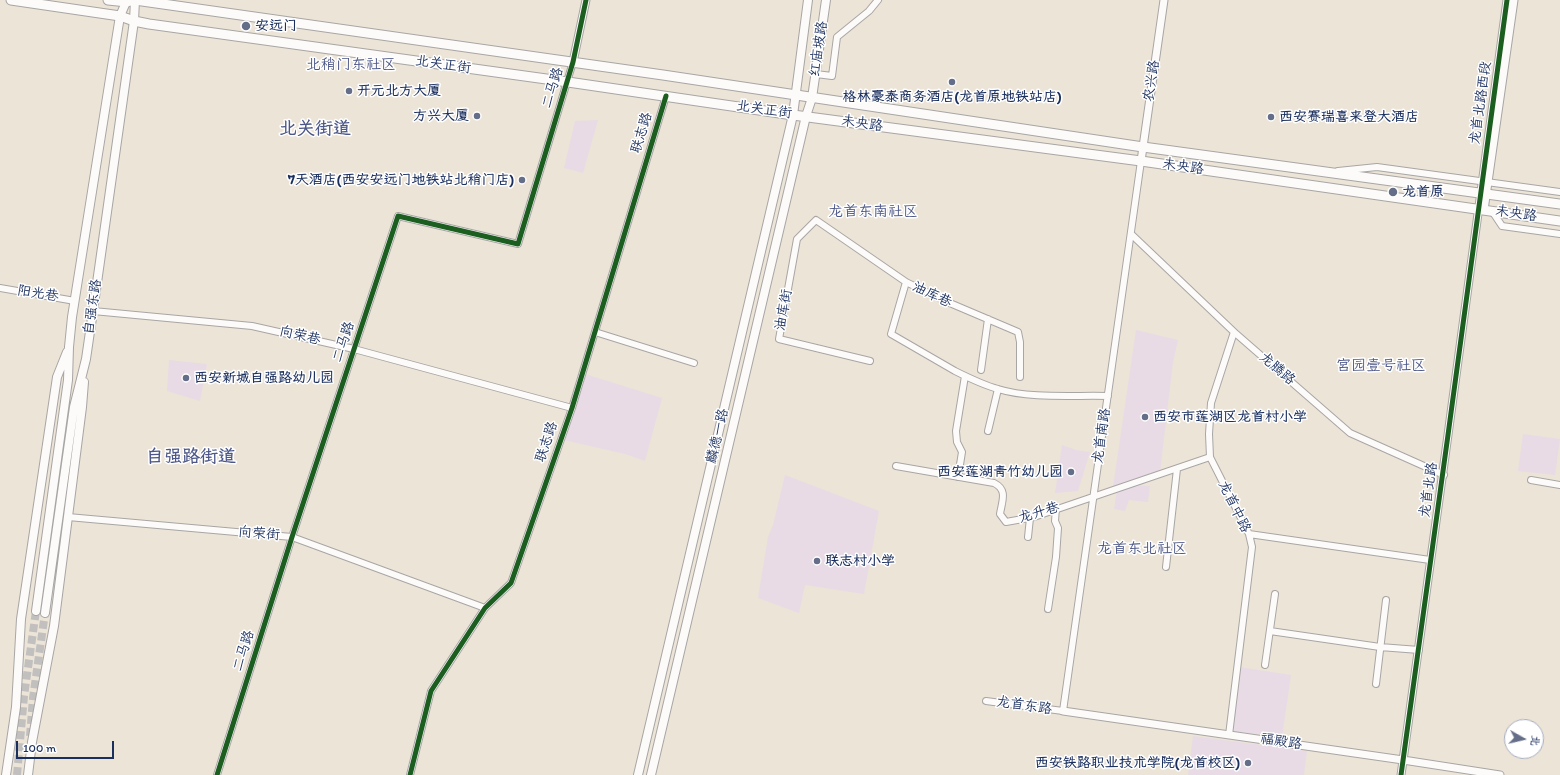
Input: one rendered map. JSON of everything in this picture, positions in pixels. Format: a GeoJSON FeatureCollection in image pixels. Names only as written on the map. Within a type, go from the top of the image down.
{"type":"FeatureCollection","features":[{"type":"Feature","properties":{"kind":"main road","name":"北关正街"},"geometry":{"type":"LineString","coordinates":[[11,0],[120,16],[134,21],[806,116]]}},
{"type":"Feature","properties":{"kind":"main road","name":"北关正街"},"geometry":{"type":"LineString","coordinates":[[108,0],[131,1],[573,62],[812,98]]}},
{"type":"Feature","properties":{"kind":"main road","name":"红庙坡路"},"geometry":{"type":"LineString","coordinates":[[795,96],[808,0]]}},
{"type":"Feature","properties":{"kind":"main road","name":"红庙坡路"},"geometry":{"type":"LineString","coordinates":[[812,98],[826,0]]}},
{"type":"Feature","properties":{"kind":"main road","name":"自强东路"},"geometry":{"type":"LineString","coordinates":[[36,612],[68,380],[69,347],[75,301],[120,16],[131,1]]}},
{"type":"Feature","properties":{"kind":"main road","name":"自强东路"},"geometry":{"type":"LineString","coordinates":[[45,613],[74,407],[86,359],[134,21],[131,1]]}},
{"type":"Feature","properties":{"kind":"main road","name":"麟德一路"},"geometry":{"type":"LineString","coordinates":[[638,775],[794,115],[795,96]]}},
{"type":"Feature","properties":{"kind":"main road","name":"麟德一路"},"geometry":{"type":"LineString","coordinates":[[651,775],[806,116],[812,98]]}},
{"type":"Feature","properties":{"kind":"main road","name":"未央路"},"geometry":{"type":"LineString","coordinates":[[812,98],[1143,147],[1560,204]]}},
{"type":"Feature","properties":{"kind":"main road","name":"未央路"},"geometry":{"type":"LineString","coordinates":[[806,116],[1141,161],[1560,221]]}},
{"type":"Feature","properties":{"kind":"main road"},"geometry":{"type":"LineString","coordinates":[[6,775],[16,707],[21,620],[24,596],[57,377],[69,347]]}},
{"type":"Feature","properties":{"kind":"main road"},"geometry":{"type":"LineString","coordinates":[[28,775],[54,626],[82,407],[86,359]]}},
{"type":"Feature","properties":{"kind":"street"},"geometry":{"type":"LineString","coordinates":[[573,62],[586,0]]}},
{"type":"Feature","properties":{"kind":"street"},"geometry":{"type":"LineString","coordinates":[[816,74],[832,76],[838,37],[869,11],[878,0]]}},
{"type":"Feature","properties":{"kind":"street","name":"农兴路"},"geometry":{"type":"LineString","coordinates":[[1141,161],[1164,0]]}},
{"type":"Feature","properties":{"kind":"street","name":"龙首北路西段"},"geometry":{"type":"LineString","coordinates":[[1485,210],[1485,182],[1507,0]]}},
{"type":"Feature","properties":{"kind":"street","name":"龙首北路西段"},"geometry":{"type":"LineString","coordinates":[[1485,182],[1514,0]]}},
{"type":"Feature","properties":{"kind":"street","name":"二马路"},"geometry":{"type":"LineString","coordinates":[[217,775],[292,537],[398,216],[518,244],[573,62]]}},
{"type":"Feature","properties":{"kind":"street","name":"联志路"},"geometry":{"type":"LineString","coordinates":[[410,775],[431,691],[485,608],[511,583],[572,408],[666,96]]}},
{"type":"Feature","properties":{"kind":"street","name":"龙首南路"},"geometry":{"type":"LineString","coordinates":[[1063,711],[1141,161]]}},
{"type":"Feature","properties":{"kind":"street"},"geometry":{"type":"LineString","coordinates":[[1324,172],[1377,167],[1560,192]]}},
{"type":"Feature","properties":{"kind":"street"},"geometry":{"type":"LineString","coordinates":[[1485,210],[1502,226],[1560,234]]}},
{"type":"Feature","properties":{"kind":"street","name":"龙首北路"},"geometry":{"type":"LineString","coordinates":[[1401,775],[1430,560],[1485,210]]}},
{"type":"Feature","properties":{"kind":"street","name":"油库巷"},"geometry":{"type":"LineString","coordinates":[[816,220],[906,282],[945,301],[1019,333],[1020,377]]}},
{"type":"Feature","properties":{"kind":"street","name":"油库街"},"geometry":{"type":"LineString","coordinates":[[816,220],[797,239],[779,339],[870,361]]}},
{"type":"Feature","properties":{"kind":"street","name":"龙腾路"},"geometry":{"type":"LineString","coordinates":[[1131,234],[1234,332],[1350,432],[1444,474]]}},
{"type":"Feature","properties":{"kind":"street"},"geometry":{"type":"LineString","coordinates":[[906,282],[891,334],[965,376],[998,389],[1033,395],[1108,396]]}},
{"type":"Feature","properties":{"kind":"street","name":"阳光巷"},"geometry":{"type":"LineString","coordinates":[[0,288],[75,301]]}},
{"type":"Feature","properties":{"kind":"street","name":"向荣巷"},"geometry":{"type":"LineString","coordinates":[[93,311],[252,326],[354,349],[572,408]]}},
{"type":"Feature","properties":{"kind":"street"},"geometry":{"type":"LineString","coordinates":[[981,370],[988,319]]}},
{"type":"Feature","properties":{"kind":"street"},"geometry":{"type":"LineString","coordinates":[[595,332],[694,363]]}},
{"type":"Feature","properties":{"kind":"street","name":"龙首中路"},"geometry":{"type":"LineString","coordinates":[[1229,734],[1252,546],[1248,534],[1210,457],[1209,434],[1211,403],[1234,332]]}},
{"type":"Feature","properties":{"kind":"street"},"geometry":{"type":"LineString","coordinates":[[958,477],[962,452],[957,442],[956,431],[965,376]]}},
{"type":"Feature","properties":{"kind":"street"},"geometry":{"type":"LineString","coordinates":[[988,431],[998,389]]}},
{"type":"Feature","properties":{"kind":"street","name":"龙升巷"},"geometry":{"type":"LineString","coordinates":[[896,466],[994,483],[1000,486],[1003,494],[1000,514],[1006,522],[1030,518],[1210,457]]}},
{"type":"Feature","properties":{"kind":"street"},"geometry":{"type":"LineString","coordinates":[[1166,567],[1178,469]]}},
{"type":"Feature","properties":{"kind":"street"},"geometry":{"type":"LineString","coordinates":[[1531,480],[1560,484]]}},
{"type":"Feature","properties":{"kind":"street"},"geometry":{"type":"LineString","coordinates":[[1048,609],[1056,557],[1058,528],[1055,521],[1056,508]]}},
{"type":"Feature","properties":{"kind":"street","name":"向荣街"},"geometry":{"type":"LineString","coordinates":[[68,516],[292,537],[485,608]]}},
{"type":"Feature","properties":{"kind":"street"},"geometry":{"type":"LineString","coordinates":[[1028,537],[1030,518]]}},
{"type":"Feature","properties":{"kind":"street"},"geometry":{"type":"LineString","coordinates":[[1248,534],[1430,560]]}},
{"type":"Feature","properties":{"kind":"street"},"geometry":{"type":"LineString","coordinates":[[1265,664],[1275,594]]}},
{"type":"Feature","properties":{"kind":"street"},"geometry":{"type":"LineString","coordinates":[[1376,684],[1386,600]]}},
{"type":"Feature","properties":{"kind":"street"},"geometry":{"type":"LineString","coordinates":[[1270,631],[1380,647],[1419,650]]}},
{"type":"Feature","properties":{"kind":"street","name":"龙首东路"},"geometry":{"type":"LineString","coordinates":[[986,701],[1063,711]]}},
{"type":"Feature","properties":{"kind":"street","name":"福殿路"},"geometry":{"type":"LineString","coordinates":[[1063,711],[1229,734],[1500,775]]}},
{"type":"Feature","properties":{"kind":"shaded area"},"geometry":{"type":"Polygon","coordinates":[[[598,120],[583,173],[564,168],[575,121],[598,120]]]}},
{"type":"Feature","properties":{"kind":"shaded area","name":"西安市莲湖区龙首村小学"},"geometry":{"type":"Polygon","coordinates":[[[1136,330],[1178,340],[1173,362],[1160,472],[1113,487],[1136,330]]]}},
{"type":"Feature","properties":{"kind":"shaded area","name":"西安新城自强路幼儿园"},"geometry":{"type":"Polygon","coordinates":[[[169,360],[207,364],[200,401],[167,391],[169,360]]]}},
{"type":"Feature","properties":{"kind":"shaded area"},"geometry":{"type":"Polygon","coordinates":[[[585,374],[662,398],[645,461],[625,454],[564,440],[585,374]]]}},
{"type":"Feature","properties":{"kind":"shaded area"},"geometry":{"type":"Polygon","coordinates":[[[1523,434],[1560,439],[1555,475],[1518,471],[1523,434]]]}},
{"type":"Feature","properties":{"kind":"shaded area","name":"西安莲湖青竹幼儿园"},"geometry":{"type":"Polygon","coordinates":[[[1062,445],[1076,450],[1090,452],[1078,491],[1055,493],[1062,445]]]}},
{"type":"Feature","properties":{"kind":"shaded area","name":"联志村小学"},"geometry":{"type":"Polygon","coordinates":[[[785,475],[879,511],[864,594],[805,585],[799,613],[758,598],[768,537],[773,525],[785,475]]]}},
{"type":"Feature","properties":{"kind":"shaded area"},"geometry":{"type":"Polygon","coordinates":[[[1133,485],[1150,486],[1148,502],[1129,500],[1125,511],[1114,509],[1117,490],[1133,485]]]}},
{"type":"Feature","properties":{"kind":"shaded area"},"geometry":{"type":"Polygon","coordinates":[[[1239,667],[1291,675],[1282,737],[1230,731],[1239,667]]]}},
{"type":"Feature","properties":{"kind":"shaded area","name":"西安铁路职业技术学院(龙首校区)"},"geometry":{"type":"Polygon","coordinates":[[[1193,736],[1307,751],[1304,775],[1188,775],[1193,736]]]}},
{"type":"Feature","properties":{"kind":"tunnel"},"geometry":{"type":"LineString","coordinates":[[17,775],[24,696],[36,611]]}},
{"type":"Feature","properties":{"kind":"tunnel"},"geometry":{"type":"LineString","coordinates":[[30,736],[33,698],[45,613]]}},
{"type":"Feature","properties":{"kind":"cycle path"},"geometry":{"type":"LineString","coordinates":[[217,775],[292,537],[398,216],[518,244],[573,62],[586,0]]}},
{"type":"Feature","properties":{"kind":"cycle path"},"geometry":{"type":"LineString","coordinates":[[1401,775],[1507,0]]}},
{"type":"Feature","properties":{"kind":"cycle path"},"geometry":{"type":"LineString","coordinates":[[410,775],[431,691],[485,608],[511,583],[572,408],[666,96]]}},
{"type":"Feature","properties":{"kind":"place","name":"安远门"},"geometry":{"type":"Point","coordinates":[246,26]}},
{"type":"Feature","properties":{"kind":"place","name":"格林豪泰商务酒店(龙首原地铁站店)"},"geometry":{"type":"Point","coordinates":[952,82]}},
{"type":"Feature","properties":{"kind":"place","name":"开元北方大厦"},"geometry":{"type":"Point","coordinates":[349,91]}},
{"type":"Feature","properties":{"kind":"place","name":"方兴大厦"},"geometry":{"type":"Point","coordinates":[477,116]}},
{"type":"Feature","properties":{"kind":"place","name":"西安赛瑞喜来登大酒店"},"geometry":{"type":"Point","coordinates":[1271,117]}},
{"type":"Feature","properties":{"kind":"place","name":"7天酒店(西安安远门地铁站北稍门店)"},"geometry":{"type":"Point","coordinates":[522,180]}},
{"type":"Feature","properties":{"kind":"place","name":"龙首原"},"geometry":{"type":"Point","coordinates":[1393,192]}},
{"type":"Feature","properties":{"kind":"place","name":"西安新城自强路幼儿园"},"geometry":{"type":"Point","coordinates":[186,378]}},
{"type":"Feature","properties":{"kind":"place","name":"西安市莲湖区龙首村小学"},"geometry":{"type":"Point","coordinates":[1145,417]}},
{"type":"Feature","properties":{"kind":"place","name":"西安莲湖青竹幼儿园"},"geometry":{"type":"Point","coordinates":[1071,472]}},
{"type":"Feature","properties":{"kind":"place","name":"联志村小学"},"geometry":{"type":"Point","coordinates":[817,561]}},
{"type":"Feature","properties":{"kind":"place","name":"西安铁路职业技术学院(龙首校区)"},"geometry":{"type":"Point","coordinates":[1248,763]}},
{"type":"Feature","properties":{"kind":"district","name":"北稍门东社区"},"geometry":{"type":"Point","coordinates":[351,65]}},
{"type":"Feature","properties":{"kind":"district","name":"北关街道"},"geometry":{"type":"Point","coordinates":[315,129]}},
{"type":"Feature","properties":{"kind":"district","name":"龙首东南社区"},"geometry":{"type":"Point","coordinates":[873,212]}},
{"type":"Feature","properties":{"kind":"district","name":"宫园壹号社区"},"geometry":{"type":"Point","coordinates":[1381,366]}},
{"type":"Feature","properties":{"kind":"district","name":"自强路街道"},"geometry":{"type":"Point","coordinates":[191,457]}},
{"type":"Feature","properties":{"kind":"district","name":"龙首东北社区"},"geometry":{"type":"Point","coordinates":[1142,549]}}]}
